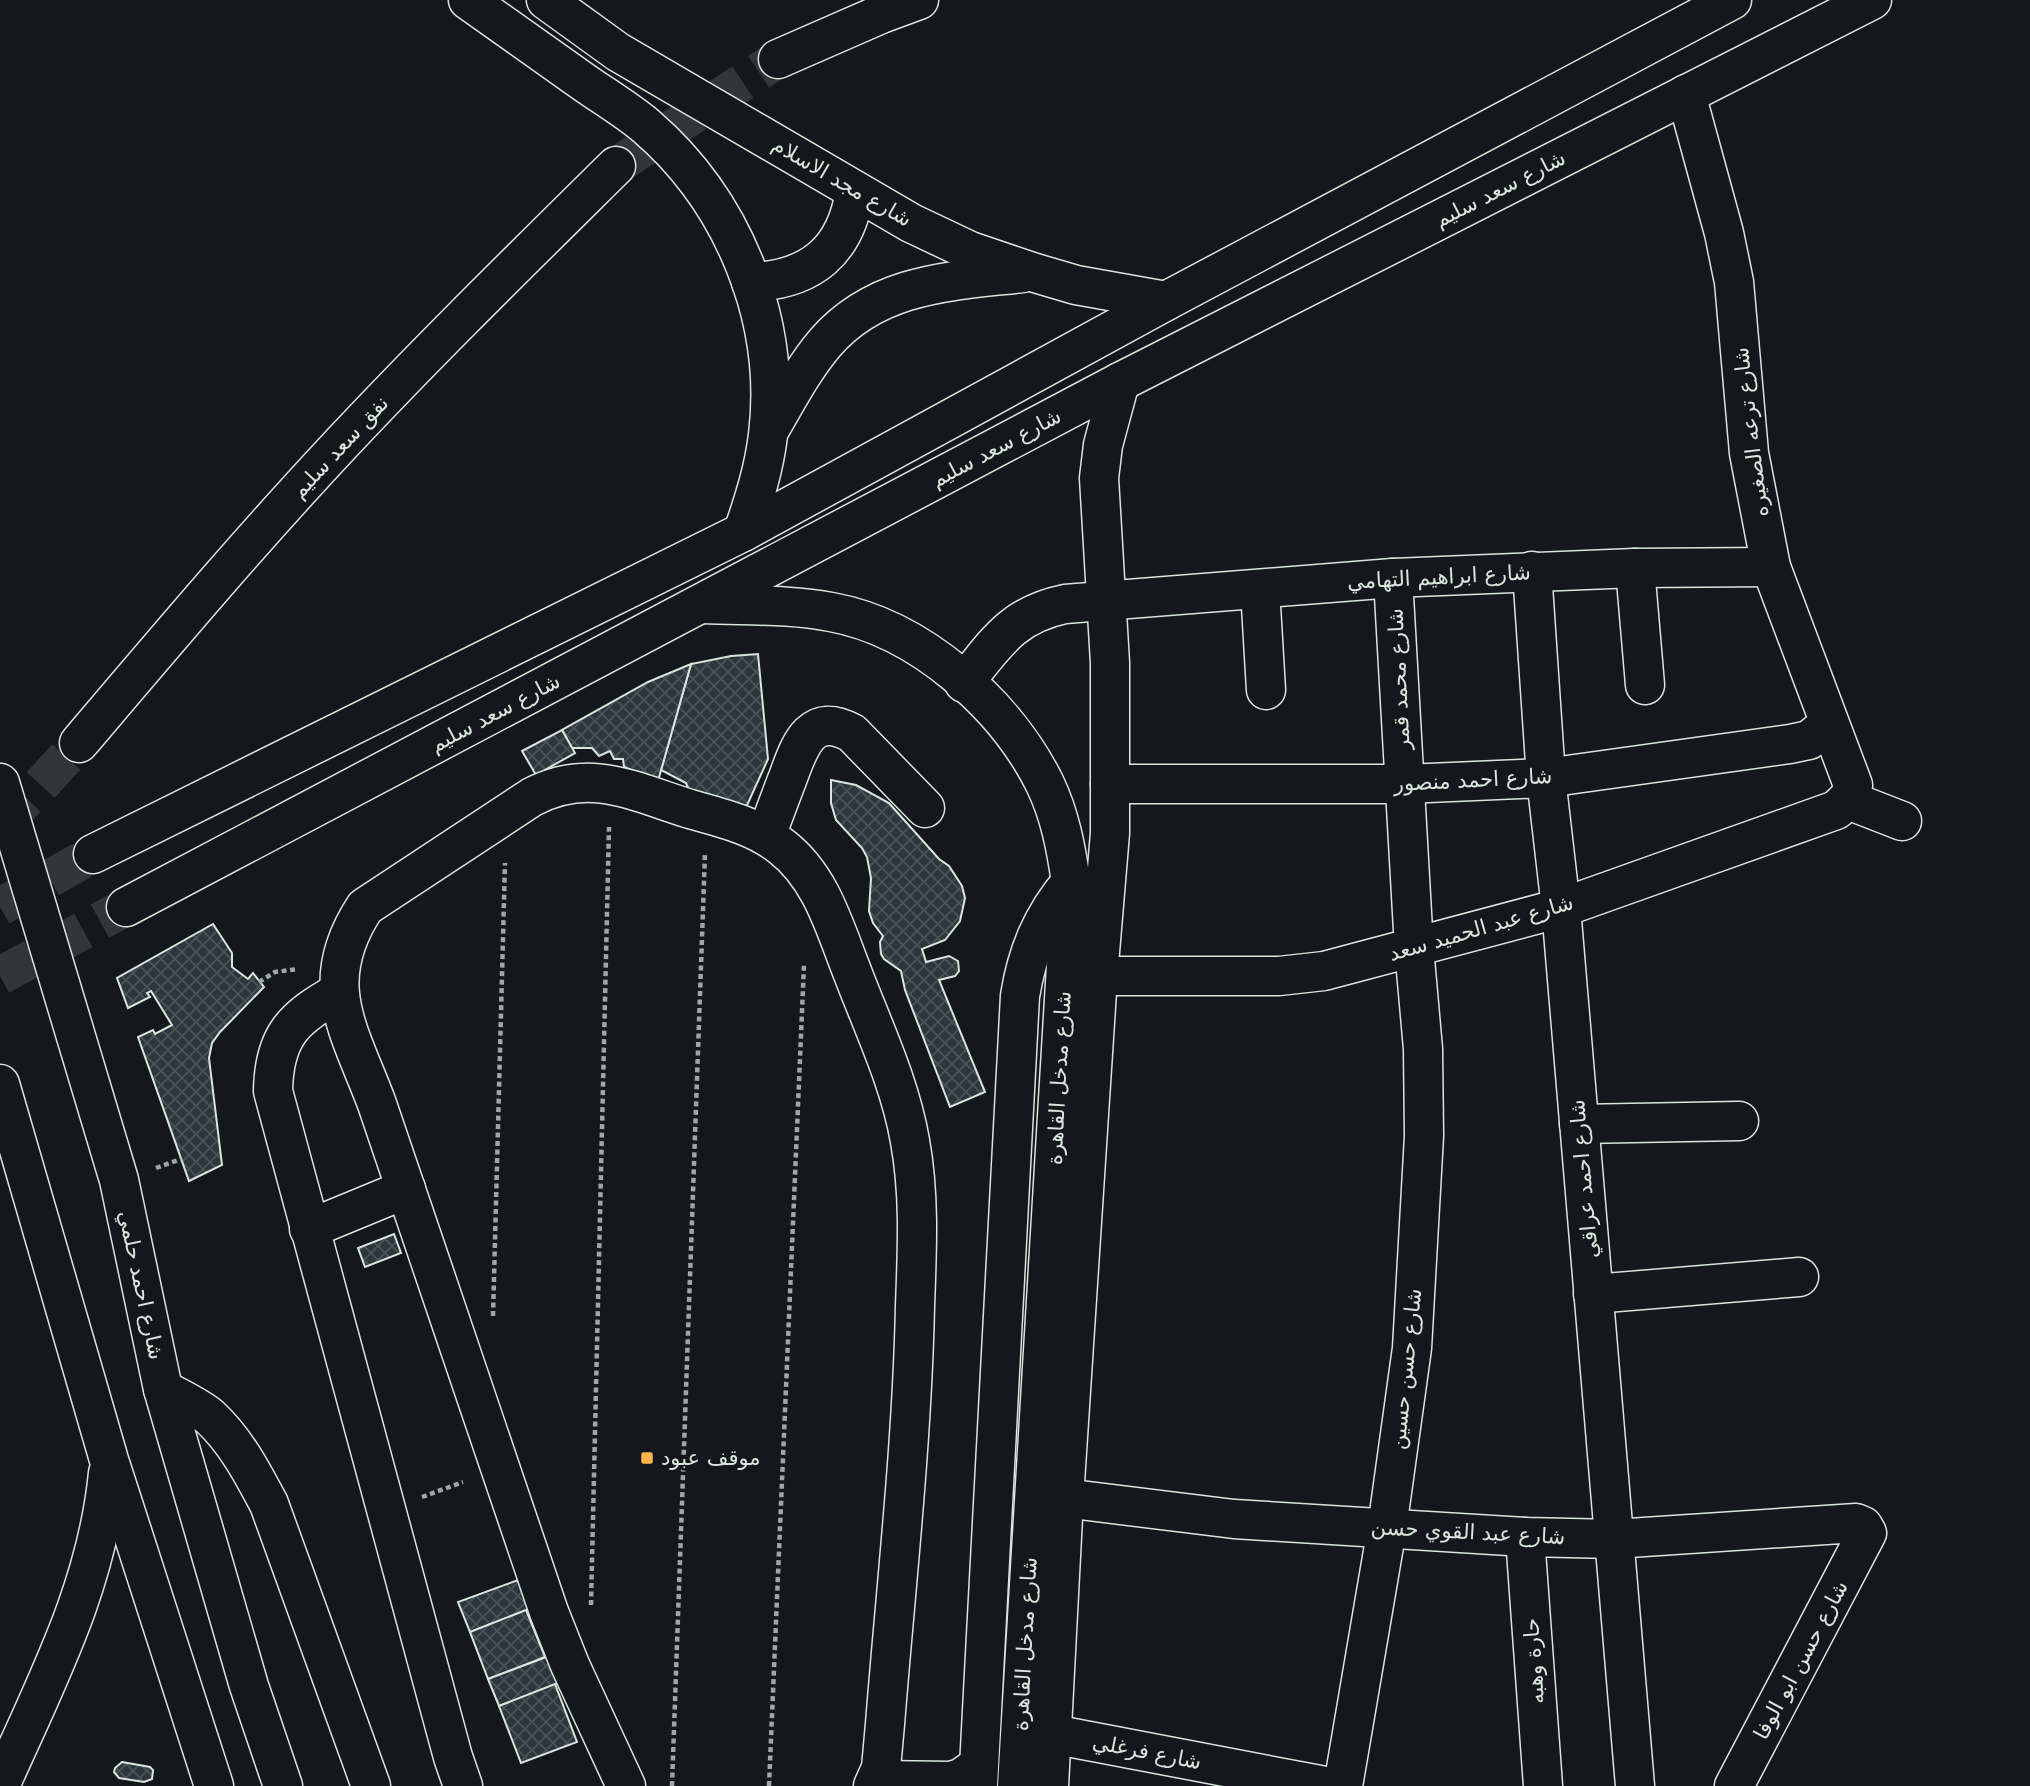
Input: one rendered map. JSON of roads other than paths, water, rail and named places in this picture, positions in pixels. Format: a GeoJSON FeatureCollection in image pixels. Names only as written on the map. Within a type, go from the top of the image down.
{"type":"FeatureCollection","features":[{"type":"Feature","properties":{"kind":"main road"},"geometry":{"type":"LineString","coordinates":[[468,0],[645,125],[684,163],[712,200],[734,239],[751,282],[768,356],[768,433],[755,500],[743,532]]}},
{"type":"Feature","properties":{"kind":"main road","name":"شارع مجد الاسلام"},"geometry":{"type":"LineString","coordinates":[[546,0],[618,52],[911,223],[970,251],[1032,272],[1076,285],[1166,302]]}},
{"type":"Feature","properties":{"kind":"main road"},"geometry":{"type":"LineString","coordinates":[[778,59],[919,0]]}},
{"type":"Feature","properties":{"kind":"main road"},"geometry":{"type":"LineString","coordinates":[[93,854],[743,532],[1166,302],[1732,0]]}},
{"type":"Feature","properties":{"kind":"main road","name":"شارع سعد سليم"},"geometry":{"type":"LineString","coordinates":[[126,907],[1120,382],[1872,0]]}},
{"type":"Feature","properties":{"kind":"main road","name":"شارع ترعه الصغيره"},"geometry":{"type":"LineString","coordinates":[[1686,94],[1724,233],[1734,282],[1749,453],[1771,567],[1853,785],[1848,800]]}},
{"type":"Feature","properties":{"kind":"main road","name":"نفق سعد سليم"},"geometry":{"type":"LineString","coordinates":[[79,743],[207,592],[339,446],[475,304],[616,166]]}},
{"type":"Feature","properties":{"kind":"main road"},"geometry":{"type":"LineString","coordinates":[[751,282],[774,281],[795,276],[823,258],[844,233],[852,213],[855,191]]}},
{"type":"Feature","properties":{"kind":"main road"},"geometry":{"type":"LineString","coordinates":[[768,433],[806,369],[826,342],[851,319],[880,301],[910,289],[944,282],[1032,272]]}},
{"type":"Feature","properties":{"kind":"main road","name":"شارع مدخل القاهرة"},"geometry":{"type":"LineString","coordinates":[[1049,1786],[1098,976],[1107,881],[1110,663],[1099,478],[1102,445],[1120,382]]}},
{"type":"Feature","properties":{"kind":"main road","name":"شارع ابراهيم التهامي"},"geometry":{"type":"LineString","coordinates":[[964,682],[996,642],[1027,616],[1045,608],[1065,604],[1393,578],[1635,568],[1771,567]]}},
{"type":"Feature","properties":{"kind":"main road"},"geometry":{"type":"LineString","coordinates":[[1635,568],[1645,684]]}},
{"type":"Feature","properties":{"kind":"main road","name":"شارع احمد عراقي"},"geometry":{"type":"LineString","coordinates":[[1532,571],[1546,778],[1561,908],[1635,1786]]}},
{"type":"Feature","properties":{"kind":"main road","name":"شارع محمد قمر"},"geometry":{"type":"LineString","coordinates":[[1393,578],[1414,948]]}},
{"type":"Feature","properties":{"kind":"main road"},"geometry":{"type":"LineString","coordinates":[[1260,589],[1266,690]]}},
{"type":"Feature","properties":{"kind":"main road","name":"شارع مدخل القاهرة"},"geometry":{"type":"LineString","coordinates":[[703,604],[803,608],[832,612],[862,620],[916,645],[964,682],[1011,729],[1035,766],[1058,817],[1071,882],[1017,1786]]}},
{"type":"Feature","properties":{"kind":"main road","name":"شارع احمد منصور"},"geometry":{"type":"LineString","coordinates":[[1110,785],[1405,784],[1546,778],[1790,744],[1809,740],[1829,724]]}},
{"type":"Feature","properties":{"kind":"main road"},"geometry":{"type":"LineString","coordinates":[[766,836],[801,742],[818,728],[830,725],[852,733],[925,808]]}},
{"type":"Feature","properties":{"kind":"main road"},"geometry":{"type":"LineString","coordinates":[[626,1786],[570,1665],[500,1468],[373,1092],[347,1029],[339,992],[343,953],[355,923],[365,907],[546,789],[578,781],[610,784],[749,827],[766,836],[796,859],[818,890],[897,1089],[906,1119],[914,1168],[917,1216],[912,1401],[881,1768],[875,1783],[951,1781],[978,1776],[1020,996],[1032,944],[1055,901],[1071,882]]}},
{"type":"Feature","properties":{"kind":"main road","name":"شارع احمد حلمي"},"geometry":{"type":"LineString","coordinates":[[0,783],[119,1180],[163,1389],[249,1686],[283,1786]]}},
{"type":"Feature","properties":{"kind":"main road"},"geometry":{"type":"LineString","coordinates":[[1848,800],[1902,821]]}},
{"type":"Feature","properties":{"kind":"main road","name":"شارع عبد الحميد سعد"},"geometry":{"type":"LineString","coordinates":[[1098,976],[1301,975],[1324,971],[1561,908],[1836,810],[1848,800]]}},
{"type":"Feature","properties":{"kind":"main road","name":"شارع حسن حسين"},"geometry":{"type":"LineString","coordinates":[[1343,1786],[1387,1528],[1412,1349],[1424,1136],[1423,1049],[1414,948]]}},
{"type":"Feature","properties":{"kind":"main road"},"geometry":{"type":"LineString","coordinates":[[339,992],[309,1009],[284,1037],[273,1073],[273,1091],[463,1786]]}},
{"type":"Feature","properties":{"kind":"main road"},"geometry":{"type":"LineString","coordinates":[[0,1084],[109,1460],[214,1786]]}},
{"type":"Feature","properties":{"kind":"main road"},"geometry":{"type":"LineString","coordinates":[[1579,1124],[1739,1121]]}},
{"type":"Feature","properties":{"kind":"main road"},"geometry":{"type":"LineString","coordinates":[[309,1229],[406,1189]]}},
{"type":"Feature","properties":{"kind":"main road"},"geometry":{"type":"LineString","coordinates":[[1594,1294],[1798,1278]]}},
{"type":"Feature","properties":{"kind":"main road"},"geometry":{"type":"LineString","coordinates":[[163,1389],[209,1416],[233,1443],[264,1493],[372,1786]]}},
{"type":"Feature","properties":{"kind":"main road"},"geometry":{"type":"LineString","coordinates":[[995,1459],[1036,1461]]}},
{"type":"Feature","properties":{"kind":"main road"},"geometry":{"type":"LineString","coordinates":[[0,1786],[71,1628],[85,1588],[105,1504],[109,1460]]}},
{"type":"Feature","properties":{"kind":"main road","name":"شارع عبد القوي حسن"},"geometry":{"type":"LineString","coordinates":[[1065,1497],[1234,1519],[1525,1537],[1614,1539],[1856,1523],[1863,1526],[1867,1533]]}},
{"type":"Feature","properties":{"kind":"main road","name":"شارع حسن ابو الوفا"},"geometry":{"type":"LineString","coordinates":[[1734,1786],[1867,1533]]}},
{"type":"Feature","properties":{"kind":"main road","name":"حارة وهبه"},"geometry":{"type":"LineString","coordinates":[[1525,1537],[1543,1786]]}},
{"type":"Feature","properties":{"kind":"main road","name":"شارع فرغلي"},"geometry":{"type":"LineString","coordinates":[[1052,1734],[1325,1786]]}},
{"type":"Feature","properties":{"kind":"tunnel"},"geometry":{"type":"LineString","coordinates":[[616,166],[778,59]]}},
{"type":"Feature","properties":{"kind":"tunnel"},"geometry":{"type":"LineString","coordinates":[[0,825],[79,743]]}},
{"type":"Feature","properties":{"kind":"tunnel"},"geometry":{"type":"LineString","coordinates":[[0,907],[93,854]]}},
{"type":"Feature","properties":{"kind":"tunnel"},"geometry":{"type":"LineString","coordinates":[[0,976],[126,907]]}},
{"type":"Feature","properties":{"kind":"place","name":"موقف عبود"},"geometry":{"type":"Point","coordinates":[647,1458]}}]}
